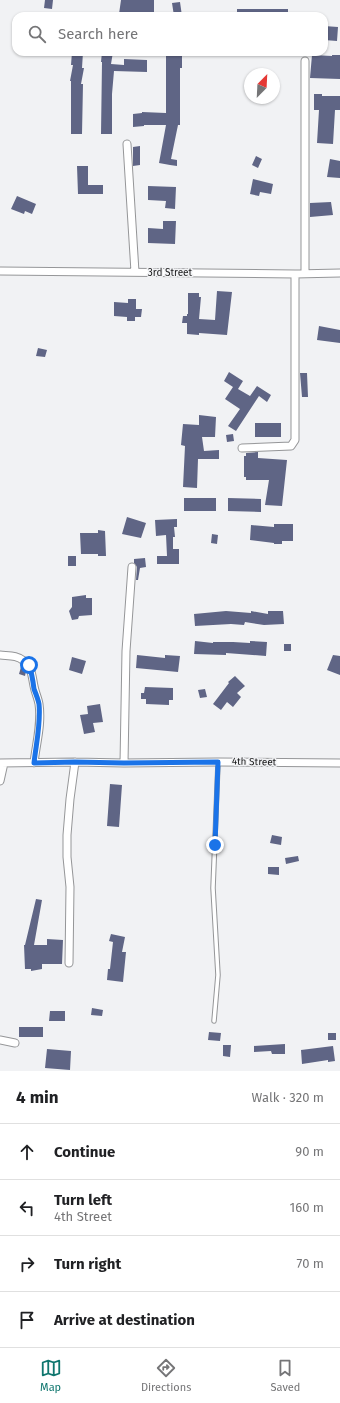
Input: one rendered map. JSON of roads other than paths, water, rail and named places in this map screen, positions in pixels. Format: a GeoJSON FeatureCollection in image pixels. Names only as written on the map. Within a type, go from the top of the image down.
{"type":"FeatureCollection","features":[{"type":"Feature","properties":{"kind":"street"},"geometry":{"type":"LineString","coordinates":[[304,273],[305,61]]}},
{"type":"Feature","properties":{"kind":"street"},"geometry":{"type":"LineString","coordinates":[[127,144],[135,272]]}},
{"type":"Feature","properties":{"kind":"street","name":"3rd Street"},"geometry":{"type":"LineString","coordinates":[[0,271],[295,274],[340,273]]}},
{"type":"Feature","properties":{"kind":"street"},"geometry":{"type":"LineString","coordinates":[[242,448],[291,446],[296,440],[295,274]]}},
{"type":"Feature","properties":{"kind":"street"},"geometry":{"type":"LineString","coordinates":[[124,763],[126,650],[132,567]]}},
{"type":"Feature","properties":{"kind":"street"},"geometry":{"type":"LineString","coordinates":[[0,655],[16,656],[20,658],[29,665],[31,671],[39,703],[40,715],[34,763]]}},
{"type":"Feature","properties":{"kind":"street"},"geometry":{"type":"LineString","coordinates":[[69,963],[70,887],[66,857],[70,793],[75,762]]}},
{"type":"Feature","properties":{"kind":"street"},"geometry":{"type":"LineString","coordinates":[[0,781],[2,763]]}},
{"type":"Feature","properties":{"kind":"street","name":"4th Street"},"geometry":{"type":"LineString","coordinates":[[2,763],[340,763]]}},
{"type":"Feature","properties":{"kind":"street"},"geometry":{"type":"LineString","coordinates":[[0,1040],[15,1042]]}},
{"type":"Feature","properties":{"kind":"lane"},"geometry":{"type":"LineString","coordinates":[[214,1021],[218,975],[213,888],[218,762]]}}]}
